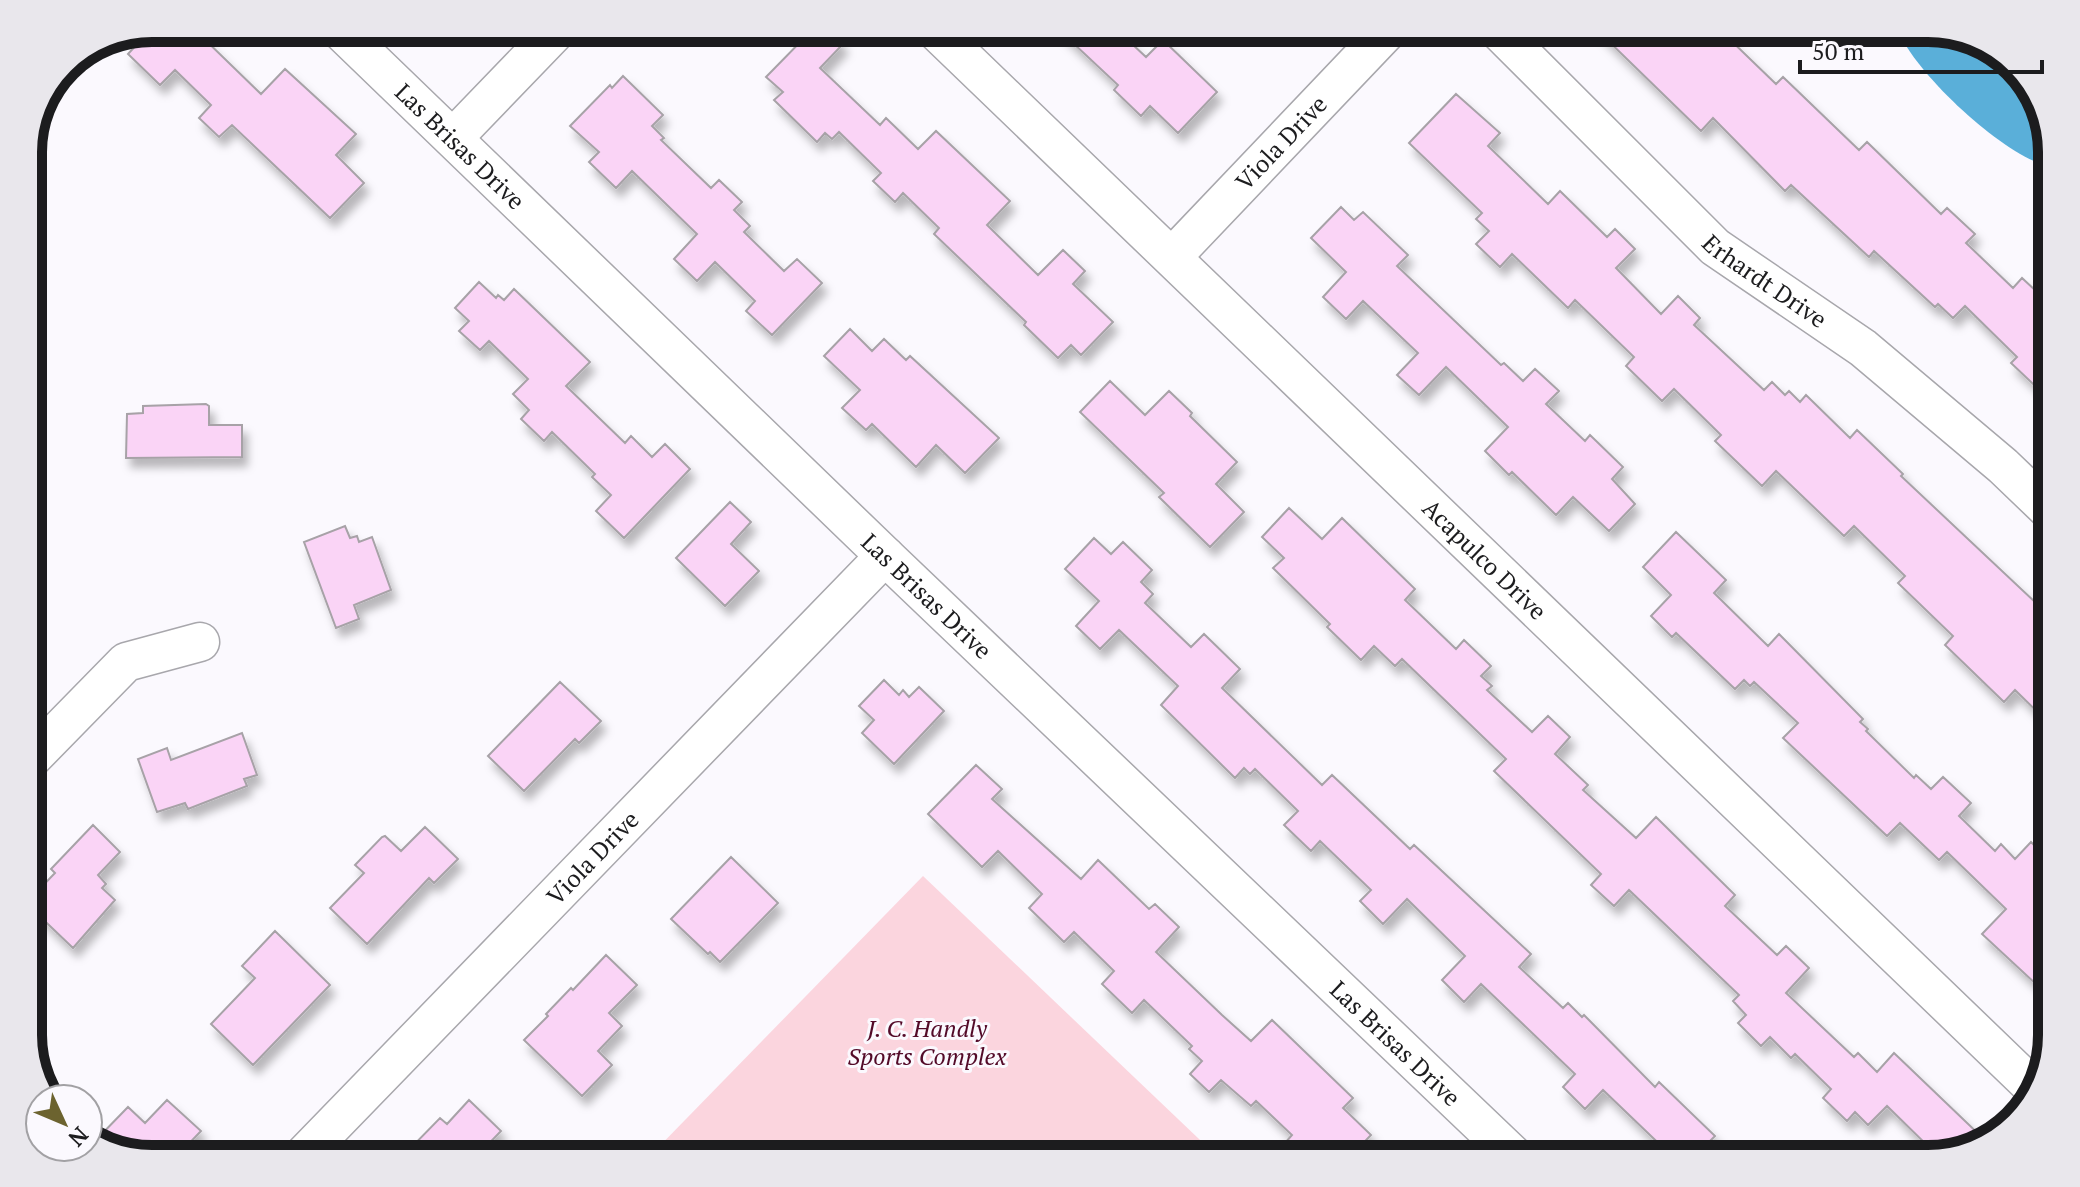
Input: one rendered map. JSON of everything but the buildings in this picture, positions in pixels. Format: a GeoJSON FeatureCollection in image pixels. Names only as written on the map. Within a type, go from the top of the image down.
{"type":"FeatureCollection","features":[{"type":"Feature","properties":{"kind":"street","name":"Las Brisas Drive"},"geometry":{"type":"LineString","coordinates":[[353,42],[1502,1145]]}},
{"type":"Feature","properties":{"kind":"street"},"geometry":{"type":"LineString","coordinates":[[453,138],[546,42]]}},
{"type":"Feature","properties":{"kind":"street","name":"Acapulco Drive"},"geometry":{"type":"LineString","coordinates":[[948,42],[2027,1082]]}},
{"type":"Feature","properties":{"kind":"street","name":"Viola Drive"},"geometry":{"type":"LineString","coordinates":[[1172,257],[1377,42]]}},
{"type":"Feature","properties":{"kind":"street","name":"Erhardt Drive"},"geometry":{"type":"LineString","coordinates":[[1510,42],[1715,247],[1863,348],[2003,466],[2038,500]]}},
{"type":"Feature","properties":{"kind":"street","name":"Viola Drive"},"geometry":{"type":"LineString","coordinates":[[314,1145],[885,556]]}},
{"type":"Feature","properties":{"kind":"street"},"geometry":{"type":"LineString","coordinates":[[42,748],[126,662],[200,642]]}},
{"type":"Feature","properties":{"kind":"green space","name":"J. C. Handly Sports Complex"},"geometry":{"type":"Polygon","coordinates":[[[923,876],[1205,1145],[661,1145],[923,876]]]}},
{"type":"Feature","properties":{"kind":"water"},"geometry":{"type":"Polygon","coordinates":[[[1904,42],[1956,46],[1983,57],[2006,74],[2023,97],[2032,117],[2038,163],[2011,148],[1963,111],[1904,42]]]}}]}
